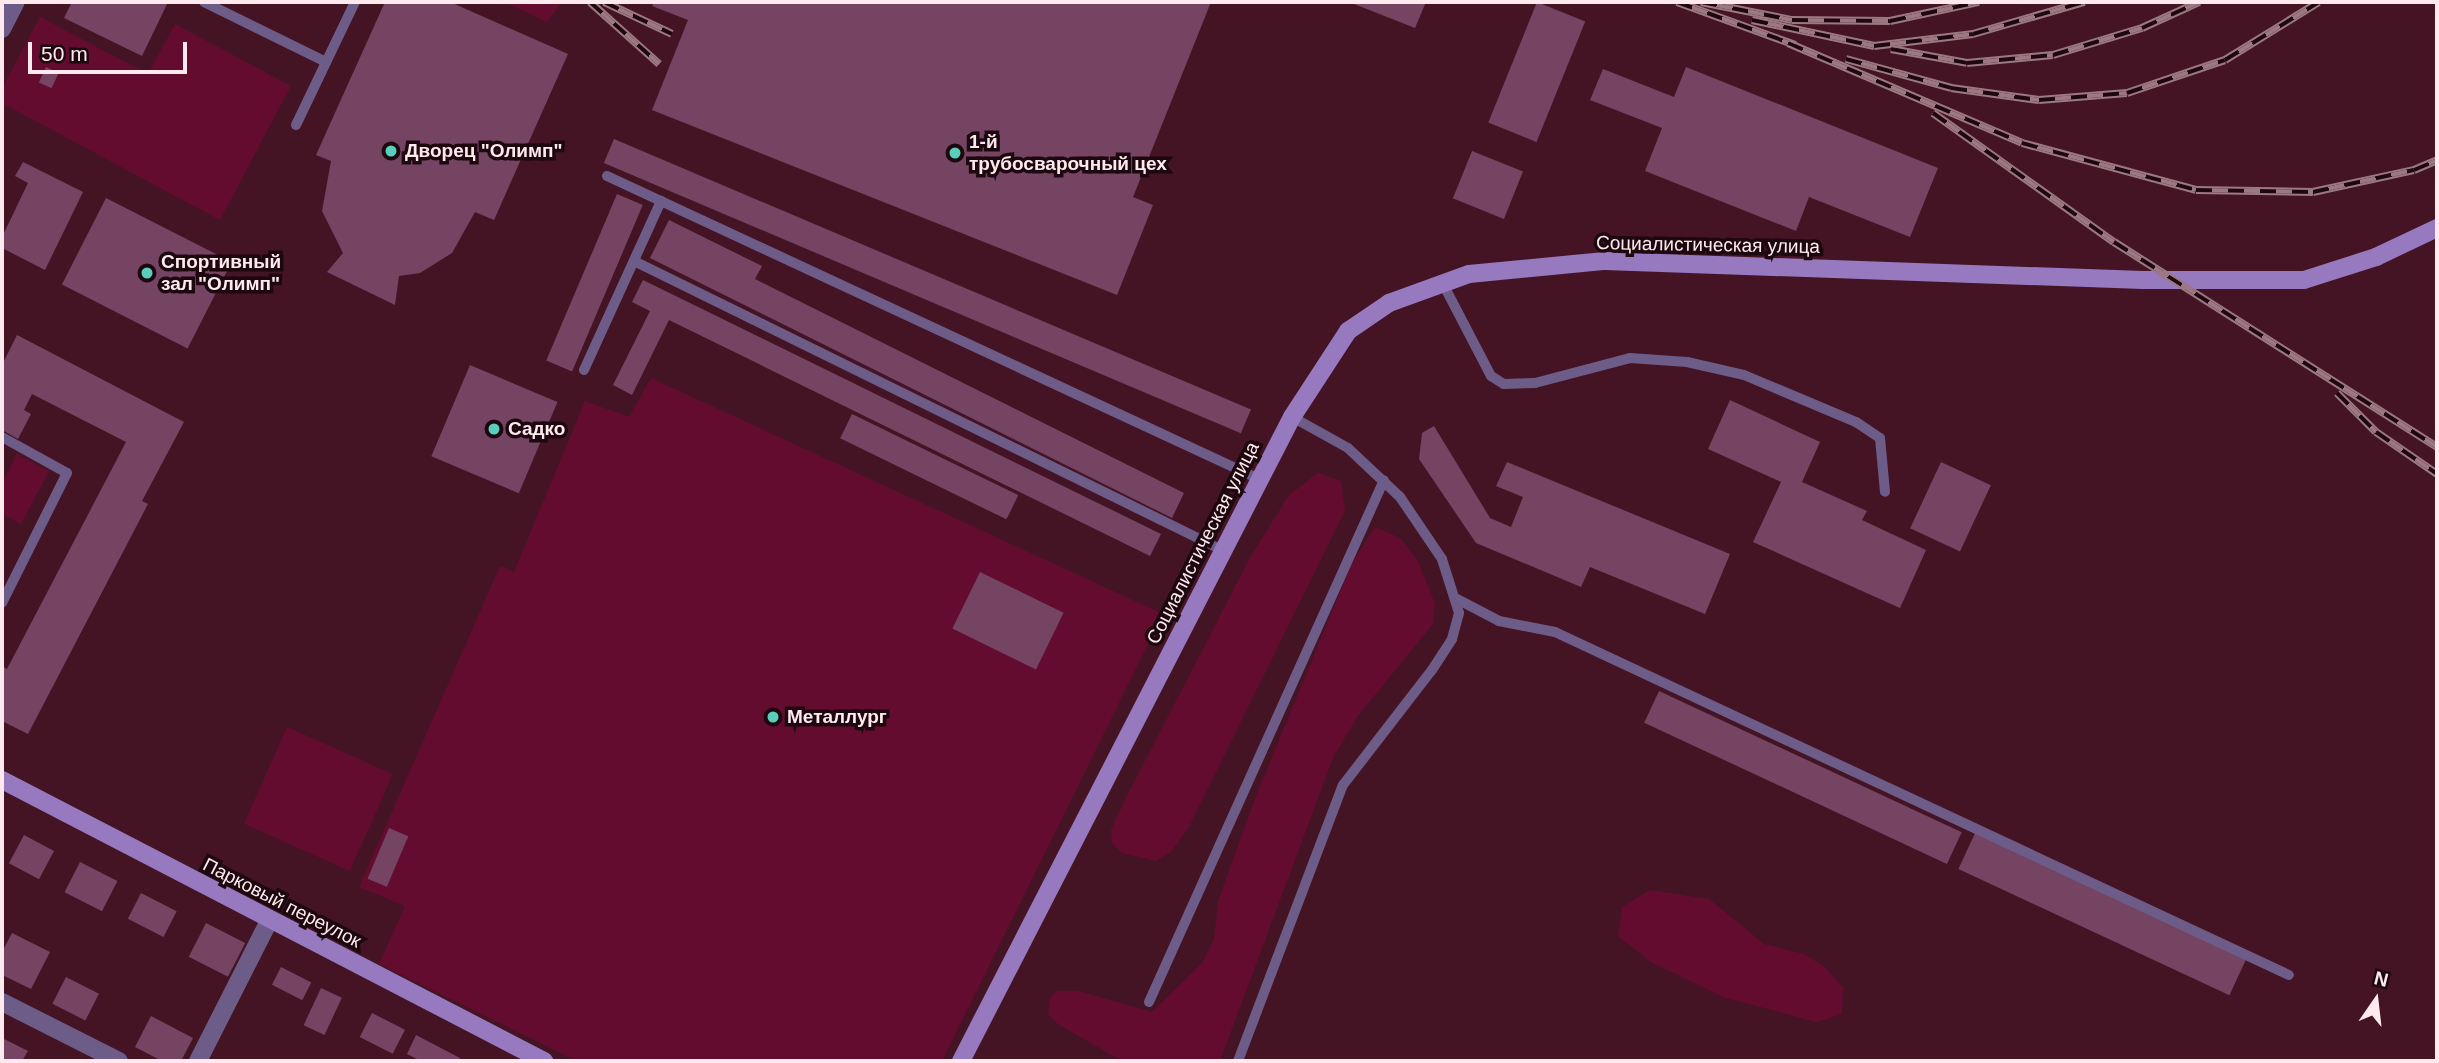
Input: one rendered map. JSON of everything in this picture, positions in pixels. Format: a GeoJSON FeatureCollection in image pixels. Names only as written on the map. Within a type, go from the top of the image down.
{"type":"FeatureCollection","features":[{"type":"Feature","properties":{"kind":"street"},"geometry":{"type":"LineString","coordinates":[[2,29],[16,2]]}},
{"type":"Feature","properties":{"kind":"street","name":"Социалистическая улица"},"geometry":{"type":"LineString","coordinates":[[961,1061],[1292,417],[1348,331],[1389,303],[1441,280],[1605,261],[2130,280],[2304,280],[2376,257],[2437,228]]}},
{"type":"Feature","properties":{"kind":"street","name":"Парковый переулок"},"geometry":{"type":"LineString","coordinates":[[2,780],[544,1061]]}},
{"type":"Feature","properties":{"kind":"street"},"geometry":{"type":"LineString","coordinates":[[198,1061],[270,921]]}},
{"type":"Feature","properties":{"kind":"street"},"geometry":{"type":"LineString","coordinates":[[2,1002],[119,1061]]}},
{"type":"Feature","properties":{"kind":"lane"},"geometry":{"type":"LineString","coordinates":[[204,2],[326,62]]}},
{"type":"Feature","properties":{"kind":"lane"},"geometry":{"type":"LineString","coordinates":[[296,125],[355,2]]}},
{"type":"Feature","properties":{"kind":"lane"},"geometry":{"type":"LineString","coordinates":[[607,176],[1259,480]]}},
{"type":"Feature","properties":{"kind":"lane"},"geometry":{"type":"LineString","coordinates":[[584,370],[662,201]]}},
{"type":"Feature","properties":{"kind":"lane"},"geometry":{"type":"LineString","coordinates":[[634,261],[1218,548]]}},
{"type":"Feature","properties":{"kind":"lane"},"geometry":{"type":"LineString","coordinates":[[1441,280],[1491,376],[1504,384],[1535,383],[1630,358],[1686,362],[1744,375],[1856,422],[1880,438],[1885,492]]}},
{"type":"Feature","properties":{"kind":"lane"},"geometry":{"type":"LineString","coordinates":[[1238,1061],[1343,785],[1452,639],[1457,599],[1442,559],[1384,480],[1348,448],[1292,417]]}},
{"type":"Feature","properties":{"kind":"lane"},"geometry":{"type":"LineString","coordinates":[[2,437],[66,473],[2,603]]}},
{"type":"Feature","properties":{"kind":"lane"},"geometry":{"type":"LineString","coordinates":[[1149,1002],[1384,480]]}},
{"type":"Feature","properties":{"kind":"lane"},"geometry":{"type":"LineString","coordinates":[[1457,599],[1499,621],[1555,632],[2289,975]]}},
{"type":"Feature","properties":{"kind":"shaded area"},"geometry":{"type":"Polygon","coordinates":[[[504,2],[562,2],[547,22],[504,2]]]}},
{"type":"Feature","properties":{"kind":"shaded area"},"geometry":{"type":"Polygon","coordinates":[[[40,17],[148,74],[175,24],[291,86],[220,220],[2,103],[2,88],[40,17]]]}},
{"type":"Feature","properties":{"kind":"shaded area","name":"Металлург"},"geometry":{"type":"Polygon","coordinates":[[[651,378],[1163,614],[942,1061],[577,1061],[379,964],[405,906],[359,887],[500,566],[514,572],[585,401],[629,417],[651,378]]]}},
{"type":"Feature","properties":{"kind":"shaded area"},"geometry":{"type":"Polygon","coordinates":[[[17,454],[49,471],[21,524],[2,514],[2,483],[17,454]]]}},
{"type":"Feature","properties":{"kind":"shaded area"},"geometry":{"type":"Polygon","coordinates":[[[1318,473],[1341,481],[1345,511],[1188,829],[1171,852],[1156,861],[1122,853],[1112,843],[1111,829],[1129,792],[1251,556],[1289,495],[1318,473]]]}},
{"type":"Feature","properties":{"kind":"shaded area"},"geometry":{"type":"Polygon","coordinates":[[[1375,527],[1400,538],[1418,561],[1435,604],[1433,624],[1357,717],[1333,758],[1220,1061],[1122,1061],[1058,1024],[1048,1014],[1050,998],[1057,991],[1079,991],[1152,1012],[1202,963],[1214,939],[1218,901],[1256,796],[1352,563],[1375,527]]]}},
{"type":"Feature","properties":{"kind":"shaded area"},"geometry":{"type":"Polygon","coordinates":[[[287,727],[393,774],[350,871],[244,824],[287,727]]]}},
{"type":"Feature","properties":{"kind":"shaded area"},"geometry":{"type":"Polygon","coordinates":[[[1650,890],[1709,899],[1764,944],[1804,954],[1825,967],[1843,988],[1842,1014],[1816,1022],[1723,997],[1651,962],[1618,936],[1622,907],[1650,890]]]}},
{"type":"Feature","properties":{"kind":"building"},"geometry":{"type":"Polygon","coordinates":[[[72,2],[168,2],[142,56],[64,18],[72,2]]]}},
{"type":"Feature","properties":{"kind":"building","name":"Дворец \"Олимп\""},"geometry":{"type":"Polygon","coordinates":[[[385,2],[450,2],[568,54],[494,220],[475,212],[452,253],[420,273],[399,276],[395,305],[327,272],[343,253],[322,211],[331,161],[316,155],[385,2]]]}},
{"type":"Feature","properties":{"kind":"building","name":"1-й трубосварочный цех"},"geometry":{"type":"Polygon","coordinates":[[[654,2],[1211,2],[1133,197],[1153,205],[1117,295],[652,110],[688,20],[652,6],[654,2]]]}},
{"type":"Feature","properties":{"kind":"building"},"geometry":{"type":"Polygon","coordinates":[[[1349,2],[1426,2],[1415,28],[1349,2]]]}},
{"type":"Feature","properties":{"kind":"building"},"geometry":{"type":"Polygon","coordinates":[[[1537,2],[1585,21],[1537,142],[1488,123],[1537,2]]]}},
{"type":"Feature","properties":{"kind":"building"},"geometry":{"type":"Polygon","coordinates":[[[46,67],[59,73],[52,88],[39,82],[46,67]]]}},
{"type":"Feature","properties":{"kind":"building"},"geometry":{"type":"Polygon","coordinates":[[[1686,67],[1938,168],[1910,237],[1809,197],[1796,231],[1645,171],[1662,128],[1590,100],[1603,69],[1674,97],[1686,67]]]}},
{"type":"Feature","properties":{"kind":"building"},"geometry":{"type":"Polygon","coordinates":[[[614,139],[1251,409],[1241,433],[604,163],[614,139]]]}},
{"type":"Feature","properties":{"kind":"building"},"geometry":{"type":"Polygon","coordinates":[[[1472,151],[1523,172],[1504,219],[1453,198],[1472,151]]]}},
{"type":"Feature","properties":{"kind":"building"},"geometry":{"type":"Polygon","coordinates":[[[23,162],[83,192],[45,270],[2,248],[2,237],[28,183],[15,176],[23,162]]]}},
{"type":"Feature","properties":{"kind":"building"},"geometry":{"type":"Polygon","coordinates":[[[617,194],[643,205],[572,372],[546,361],[617,194]]]}},
{"type":"Feature","properties":{"kind":"building","name":"Спортивный зал \"Олимп\""},"geometry":{"type":"Polygon","coordinates":[[[106,198],[232,262],[188,348],[62,284],[106,198]]]}},
{"type":"Feature","properties":{"kind":"building"},"geometry":{"type":"Polygon","coordinates":[[[669,220],[762,266],[755,279],[1184,493],[1172,518],[650,258],[669,220]]]}},
{"type":"Feature","properties":{"kind":"building"},"geometry":{"type":"Polygon","coordinates":[[[643,280],[1161,534],[1150,556],[669,320],[632,395],[613,385],[650,311],[632,302],[643,280]]]}},
{"type":"Feature","properties":{"kind":"building"},"geometry":{"type":"Polygon","coordinates":[[[17,335],[184,422],[142,501],[148,504],[28,734],[2,721],[2,666],[7,669],[126,442],[32,394],[24,410],[31,414],[18,439],[2,430],[2,365],[17,335]]]}},
{"type":"Feature","properties":{"kind":"building","name":"Садко"},"geometry":{"type":"Polygon","coordinates":[[[470,365],[557,402],[519,493],[431,456],[470,365]]]}},
{"type":"Feature","properties":{"kind":"building"},"geometry":{"type":"Polygon","coordinates":[[[1730,400],[1820,442],[1802,482],[1867,511],[1862,520],[1926,550],[1900,608],[1753,542],[1781,482],[1708,449],[1730,400]]]}},
{"type":"Feature","properties":{"kind":"building"},"geometry":{"type":"Polygon","coordinates":[[[852,414],[1018,495],[1006,519],[840,438],[852,414]]]}},
{"type":"Feature","properties":{"kind":"building"},"geometry":{"type":"Polygon","coordinates":[[[1434,426],[1490,518],[1511,527],[1523,497],[1496,486],[1507,462],[1730,554],[1705,614],[1590,567],[1581,587],[1476,543],[1419,459],[1422,433],[1434,426]]]}},
{"type":"Feature","properties":{"kind":"building"},"geometry":{"type":"Polygon","coordinates":[[[1941,462],[1991,485],[1960,551],[1910,528],[1941,462]]]}},
{"type":"Feature","properties":{"kind":"building"},"geometry":{"type":"Polygon","coordinates":[[[980,572],[1064,613],[1036,669],[952,629],[980,572]]]}},
{"type":"Feature","properties":{"kind":"building"},"geometry":{"type":"Polygon","coordinates":[[[1659,691],[1962,832],[1947,864],[1644,723],[1659,691]]]}},
{"type":"Feature","properties":{"kind":"building"},"geometry":{"type":"Polygon","coordinates":[[[389,828],[408,836],[387,887],[368,879],[389,828]]]}},
{"type":"Feature","properties":{"kind":"building"},"geometry":{"type":"Polygon","coordinates":[[[1977,829],[2248,955],[2229,995],[1958,869],[1977,829]]]}},
{"type":"Feature","properties":{"kind":"building"},"geometry":{"type":"Polygon","coordinates":[[[24,835],[54,851],[39,879],[9,863],[24,835]]]}},
{"type":"Feature","properties":{"kind":"building"},"geometry":{"type":"Polygon","coordinates":[[[80,862],[117,881],[102,911],[65,892],[80,862]]]}},
{"type":"Feature","properties":{"kind":"building"},"geometry":{"type":"Polygon","coordinates":[[[141,893],[177,911],[163,937],[128,919],[141,893]]]}},
{"type":"Feature","properties":{"kind":"building"},"geometry":{"type":"Polygon","coordinates":[[[206,923],[245,943],[228,977],[189,957],[206,923]]]}},
{"type":"Feature","properties":{"kind":"building"},"geometry":{"type":"Polygon","coordinates":[[[12,933],[50,952],[31,989],[2,975],[2,952],[12,933]]]}},
{"type":"Feature","properties":{"kind":"building"},"geometry":{"type":"Polygon","coordinates":[[[281,967],[311,982],[302,1000],[272,985],[281,967]]]}},
{"type":"Feature","properties":{"kind":"building"},"geometry":{"type":"Polygon","coordinates":[[[66,977],[99,994],[85,1021],[52,1004],[66,977]]]}},
{"type":"Feature","properties":{"kind":"building"},"geometry":{"type":"Polygon","coordinates":[[[321,988],[342,998],[325,1035],[304,1025],[321,988]]]}},
{"type":"Feature","properties":{"kind":"building"},"geometry":{"type":"Polygon","coordinates":[[[372,1013],[405,1030],[393,1054],[360,1037],[372,1013]]]}},
{"type":"Feature","properties":{"kind":"building"},"geometry":{"type":"Polygon","coordinates":[[[151,1016],[193,1038],[181,1061],[162,1061],[135,1047],[151,1016]]]}},
{"type":"Feature","properties":{"kind":"building"},"geometry":{"type":"Polygon","coordinates":[[[416,1035],[460,1058],[458,1061],[421,1061],[407,1054],[416,1035]]]}},
{"type":"Feature","properties":{"kind":"building"},"geometry":{"type":"Polygon","coordinates":[[[2,1038],[28,1051],[22,1061],[2,1061],[2,1038]]]}},
{"type":"Feature","properties":{"kind":"railway"},"geometry":{"type":"LineString","coordinates":[[590,2],[659,64]]}},
{"type":"Feature","properties":{"kind":"railway"},"geometry":{"type":"LineString","coordinates":[[604,2],[672,34]]}},
{"type":"Feature","properties":{"kind":"railway"},"geometry":{"type":"LineString","coordinates":[[1677,2],[1795,45]]}},
{"type":"Feature","properties":{"kind":"railway"},"geometry":{"type":"LineString","coordinates":[[1701,2],[1792,20],[1890,21],[1979,2]]}},
{"type":"Feature","properties":{"kind":"railway"},"geometry":{"type":"LineString","coordinates":[[1752,20],[1874,46],[1973,34],[2084,2]]}},
{"type":"Feature","properties":{"kind":"railway"},"geometry":{"type":"LineString","coordinates":[[1891,49],[1967,63],[2053,55],[2142,28],[2199,2]]}},
{"type":"Feature","properties":{"kind":"railway"},"geometry":{"type":"LineString","coordinates":[[1846,59],[1951,88],[2039,100],[2127,93],[2225,60],[2319,2]]}},
{"type":"Feature","properties":{"kind":"railway"},"geometry":{"type":"LineString","coordinates":[[1788,43],[2022,143],[2196,190],[2313,192],[2414,170],[2437,160]]}},
{"type":"Feature","properties":{"kind":"railway"},"geometry":{"type":"LineString","coordinates":[[1933,113],[2114,242],[2437,447]]}},
{"type":"Feature","properties":{"kind":"railway"},"geometry":{"type":"LineString","coordinates":[[2337,393],[2376,432],[2437,474]]}},
{"type":"Feature","properties":{"kind":"place","name":"Дворец \"Олимп\""},"geometry":{"type":"Point","coordinates":[391,151]}},
{"type":"Feature","properties":{"kind":"place","name":"1-й трубосварочный цех"},"geometry":{"type":"Point","coordinates":[955,153]}},
{"type":"Feature","properties":{"kind":"place","name":"Спортивный зал \"Олимп\""},"geometry":{"type":"Point","coordinates":[147,273]}},
{"type":"Feature","properties":{"kind":"place","name":"Садко"},"geometry":{"type":"Point","coordinates":[494,429]}},
{"type":"Feature","properties":{"kind":"place","name":"Металлург"},"geometry":{"type":"Point","coordinates":[773,717]}}]}
